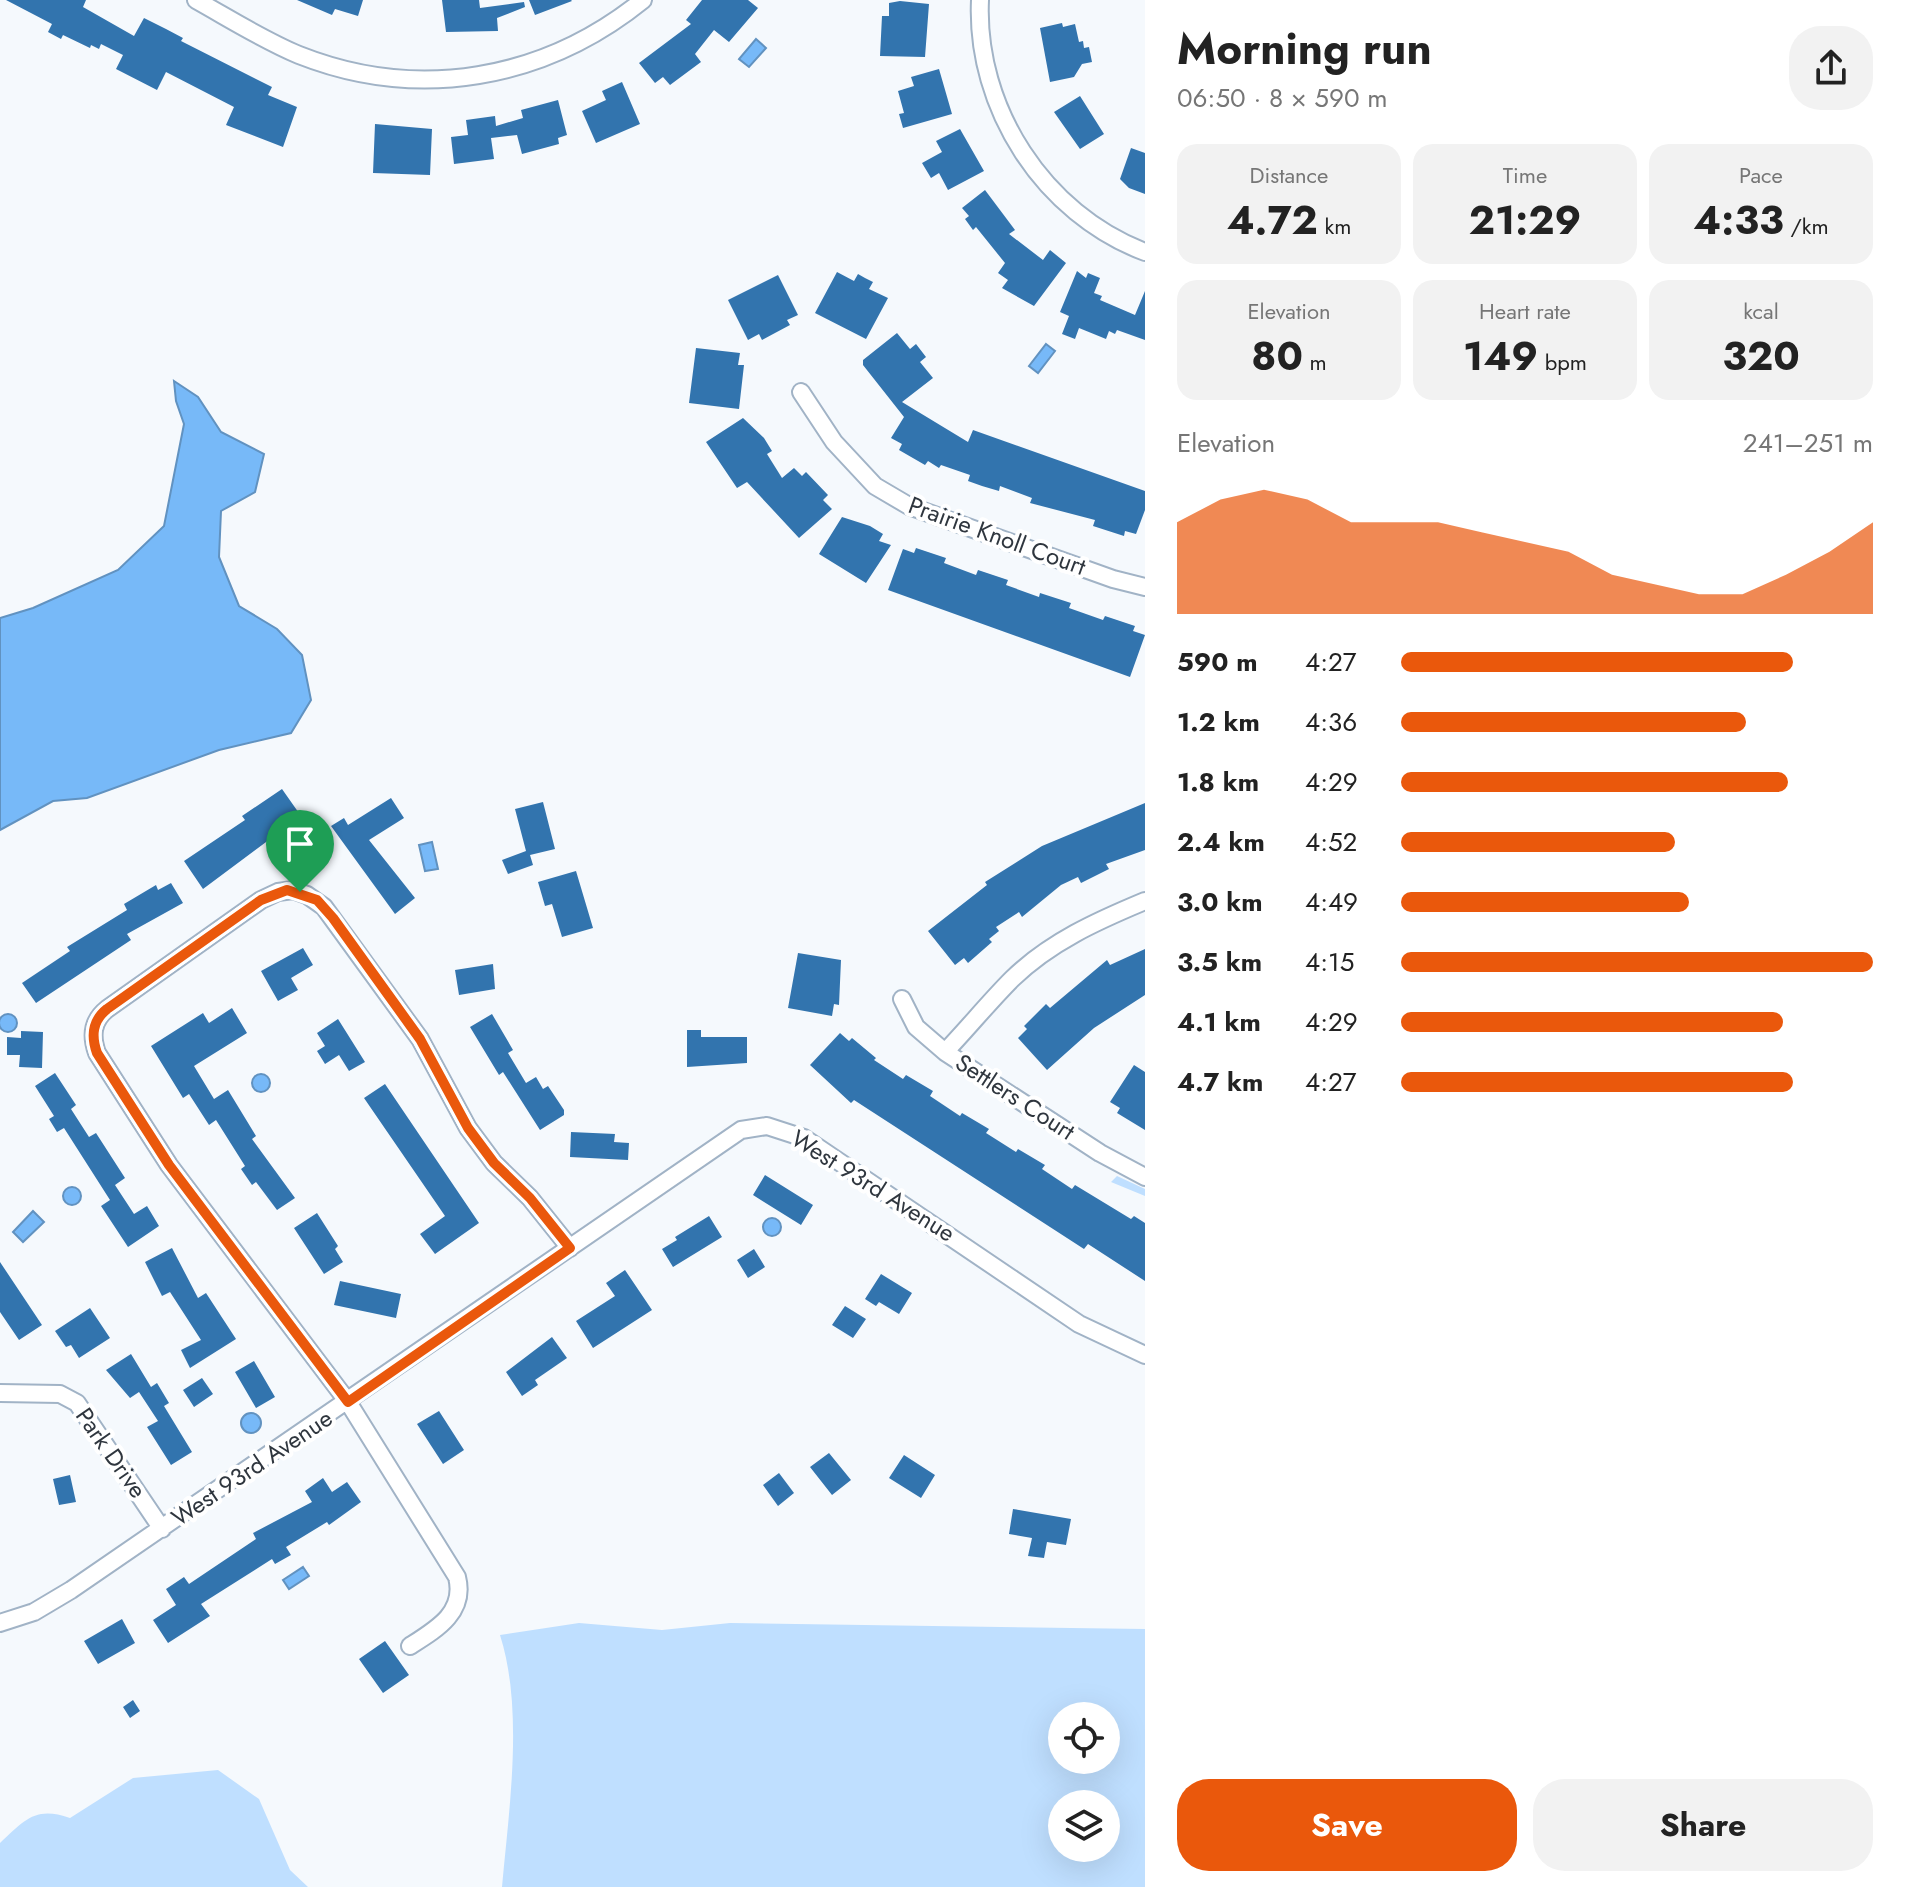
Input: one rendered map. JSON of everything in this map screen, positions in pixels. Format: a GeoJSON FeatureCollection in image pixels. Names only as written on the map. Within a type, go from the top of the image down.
{"type":"FeatureCollection","features":[{"type":"Feature","properties":{"kind":"street"},"geometry":{"type":"LineString","coordinates":[[196,0],[275,44],[322,63],[371,76],[427,81],[475,77],[535,63],[591,37],[643,0]]}},
{"type":"Feature","properties":{"kind":"street"},"geometry":{"type":"LineString","coordinates":[[980,0],[981,38],[988,75],[1006,123],[1023,154],[1053,191],[1080,215],[1120,242],[1145,252]]}},
{"type":"Feature","properties":{"kind":"street","name":"Prairie Knoll Court"},"geometry":{"type":"LineString","coordinates":[[801,392],[850,462],[875,486],[909,506],[1113,579],[1145,587]]}},
{"type":"Feature","properties":{"kind":"street"},"geometry":{"type":"LineString","coordinates":[[410,1646],[454,1612],[461,1591],[457,1577],[348,1402],[169,1165],[97,1053],[93,1037],[100,1015],[241,914],[278,892],[293,890],[317,900],[420,1039],[468,1128],[494,1163],[530,1198],[570,1248]]}},
{"type":"Feature","properties":{"kind":"street"},"geometry":{"type":"LineString","coordinates":[[945,1052],[1011,980],[1047,950],[1098,921],[1145,901]]}},
{"type":"Feature","properties":{"kind":"street","name":"Settlers Court"},"geometry":{"type":"LineString","coordinates":[[902,999],[916,1027],[945,1052],[1100,1153],[1145,1177]]}},
{"type":"Feature","properties":{"kind":"street","name":"West 93rd Avenue"},"geometry":{"type":"LineString","coordinates":[[0,1623],[47,1606],[348,1402],[726,1138],[755,1127],[781,1129],[804,1138],[1083,1326],[1145,1355]]}},
{"type":"Feature","properties":{"kind":"street","name":"Park Drive"},"geometry":{"type":"LineString","coordinates":[[0,1393],[60,1394],[77,1403],[162,1529]]}},
{"type":"Feature","properties":{"kind":"shaded area"},"geometry":{"type":"Polygon","coordinates":[[[1117,1176],[1145,1189],[1145,1196],[1111,1182],[1117,1176]]]}},
{"type":"Feature","properties":{"kind":"shaded area"},"geometry":{"type":"Polygon","coordinates":[[[579,1623],[662,1630],[730,1623],[1145,1629],[1145,1887],[502,1887],[513,1760],[507,1664],[500,1635],[579,1623]]]}},
{"type":"Feature","properties":{"kind":"shaded area"},"geometry":{"type":"Polygon","coordinates":[[[218,1770],[259,1799],[290,1870],[308,1887],[0,1887],[0,1843],[31,1817],[48,1814],[70,1818],[133,1778],[218,1770]]]}},
{"type":"Feature","properties":{"kind":"water"},"geometry":{"type":"Polygon","coordinates":[[[756,39],[766,48],[749,67],[739,59],[756,39]]]}},
{"type":"Feature","properties":{"kind":"water"},"geometry":{"type":"Polygon","coordinates":[[[1046,344],[1055,351],[1038,373],[1029,366],[1046,344]]]}},
{"type":"Feature","properties":{"kind":"water"},"geometry":{"type":"Polygon","coordinates":[[[174,381],[198,397],[221,432],[264,454],[255,492],[221,511],[219,557],[239,606],[277,629],[302,655],[311,700],[291,733],[219,750],[87,798],[53,801],[0,830],[0,618],[33,608],[118,570],[164,526],[184,424],[176,401],[174,381]]]}},
{"type":"Feature","properties":{"kind":"water"},"geometry":{"type":"Polygon","coordinates":[[[432,842],[438,869],[425,871],[419,845],[432,842]]]}},
{"type":"Feature","properties":{"kind":"water"},"geometry":{"type":"Polygon","coordinates":[[[8,1014],[17,1023],[8,1032],[-1,1023],[8,1014]]]}},
{"type":"Feature","properties":{"kind":"water"},"geometry":{"type":"Polygon","coordinates":[[[261,1074],[270,1083],[261,1092],[252,1083],[261,1074]]]}},
{"type":"Feature","properties":{"kind":"water"},"geometry":{"type":"Polygon","coordinates":[[[72,1187],[81,1196],[72,1205],[63,1196],[72,1187]]]}},
{"type":"Feature","properties":{"kind":"water"},"geometry":{"type":"Polygon","coordinates":[[[33,1211],[44,1222],[23,1242],[13,1232],[33,1211]]]}},
{"type":"Feature","properties":{"kind":"water"},"geometry":{"type":"Polygon","coordinates":[[[768,1218],[776,1218],[781,1227],[779,1234],[768,1236],[763,1231],[763,1223],[768,1218]]]}},
{"type":"Feature","properties":{"kind":"water"},"geometry":{"type":"Polygon","coordinates":[[[251,1413],[258,1416],[261,1423],[258,1430],[251,1433],[244,1430],[241,1423],[244,1416],[251,1413]]]}},
{"type":"Feature","properties":{"kind":"water"},"geometry":{"type":"Polygon","coordinates":[[[303,1567],[309,1576],[289,1589],[283,1580],[303,1567]]]}},
{"type":"Feature","properties":{"kind":"building"},"geometry":{"type":"Polygon","coordinates":[[[6,0],[86,0],[83,7],[134,36],[144,18],[183,38],[181,41],[272,87],[268,95],[297,107],[283,147],[226,125],[234,107],[166,72],[157,90],[116,69],[123,55],[101,44],[99,49],[91,45],[90,48],[63,35],[61,39],[48,32],[52,24],[6,0]]]}},
{"type":"Feature","properties":{"kind":"building"},"geometry":{"type":"Polygon","coordinates":[[[297,0],[363,0],[358,16],[335,9],[332,15],[297,0]]]}},
{"type":"Feature","properties":{"kind":"building"},"geometry":{"type":"Polygon","coordinates":[[[442,0],[479,0],[480,8],[524,2],[525,7],[497,18],[498,31],[446,32],[442,0]]]}},
{"type":"Feature","properties":{"kind":"building"},"geometry":{"type":"Polygon","coordinates":[[[529,0],[571,0],[572,1],[535,15],[529,0]]]}},
{"type":"Feature","properties":{"kind":"building"},"geometry":{"type":"Polygon","coordinates":[[[702,0],[748,0],[758,8],[729,42],[714,30],[695,54],[701,62],[670,85],[663,77],[655,83],[639,63],[691,24],[686,20],[702,0]]]}},
{"type":"Feature","properties":{"kind":"building"},"geometry":{"type":"Polygon","coordinates":[[[889,3],[929,4],[925,57],[880,56],[882,16],[889,16],[889,3]]]}},
{"type":"Feature","properties":{"kind":"building"},"geometry":{"type":"Polygon","coordinates":[[[1062,23],[1063,27],[1075,24],[1079,42],[1083,41],[1084,48],[1089,47],[1092,62],[1082,64],[1074,77],[1050,82],[1040,28],[1062,23]]]}},
{"type":"Feature","properties":{"kind":"building"},"geometry":{"type":"Polygon","coordinates":[[[939,69],[952,114],[903,128],[899,114],[904,113],[898,91],[914,86],[911,77],[939,69]]]}},
{"type":"Feature","properties":{"kind":"building"},"geometry":{"type":"Polygon","coordinates":[[[622,82],[640,124],[596,143],[582,111],[606,100],[602,91],[622,82]]]}},
{"type":"Feature","properties":{"kind":"building"},"geometry":{"type":"Polygon","coordinates":[[[1080,96],[1104,134],[1080,149],[1054,112],[1080,96]]]}},
{"type":"Feature","properties":{"kind":"building"},"geometry":{"type":"Polygon","coordinates":[[[558,100],[567,135],[558,138],[559,144],[522,154],[517,135],[491,138],[494,159],[454,164],[451,137],[468,135],[466,120],[495,116],[496,126],[523,118],[521,110],[558,100]]]}},
{"type":"Feature","properties":{"kind":"building"},"geometry":{"type":"Polygon","coordinates":[[[375,124],[432,129],[430,175],[373,173],[375,124]]]}},
{"type":"Feature","properties":{"kind":"building"},"geometry":{"type":"Polygon","coordinates":[[[960,129],[984,171],[948,190],[939,173],[931,178],[922,163],[942,152],[936,141],[960,129]]]}},
{"type":"Feature","properties":{"kind":"building"},"geometry":{"type":"Polygon","coordinates":[[[1131,148],[1145,153],[1145,194],[1129,188],[1120,179],[1131,148]]]}},
{"type":"Feature","properties":{"kind":"building"},"geometry":{"type":"Polygon","coordinates":[[[985,190],[1015,230],[1009,234],[1043,260],[1050,250],[1066,263],[1034,306],[1002,288],[1008,280],[998,273],[1005,263],[976,227],[973,230],[965,219],[969,216],[962,208],[985,190]]]}},
{"type":"Feature","properties":{"kind":"building"},"geometry":{"type":"Polygon","coordinates":[[[1077,271],[1086,278],[1088,273],[1100,278],[1094,293],[1102,296],[1100,300],[1135,315],[1145,291],[1145,340],[1117,330],[1115,334],[1109,331],[1106,339],[1079,328],[1075,339],[1062,334],[1069,316],[1060,312],[1077,271]]]}},
{"type":"Feature","properties":{"kind":"building"},"geometry":{"type":"Polygon","coordinates":[[[837,272],[854,281],[858,274],[873,282],[869,289],[888,298],[866,339],[815,313],[837,272]]]}},
{"type":"Feature","properties":{"kind":"building"},"geometry":{"type":"Polygon","coordinates":[[[778,275],[798,315],[787,320],[790,325],[762,340],[759,334],[748,340],[728,300],[778,275]]]}},
{"type":"Feature","properties":{"kind":"building"},"geometry":{"type":"Polygon","coordinates":[[[897,333],[910,349],[916,344],[926,357],[920,362],[933,378],[902,402],[968,442],[973,430],[1145,491],[1145,510],[1136,534],[1125,531],[1124,536],[1093,526],[1095,520],[1030,503],[1032,498],[1000,486],[999,491],[968,481],[970,475],[941,465],[939,468],[928,461],[925,465],[899,450],[902,444],[891,438],[904,417],[863,365],[863,360],[897,333]]]}},
{"type":"Feature","properties":{"kind":"building"},"geometry":{"type":"Polygon","coordinates":[[[696,348],[740,353],[738,365],[744,365],[739,409],[689,403],[696,348]]]}},
{"type":"Feature","properties":{"kind":"building"},"geometry":{"type":"Polygon","coordinates":[[[743,418],[764,438],[772,451],[767,454],[782,478],[794,468],[802,476],[806,472],[828,495],[823,500],[832,509],[799,538],[747,482],[737,488],[706,442],[743,418]]]}},
{"type":"Feature","properties":{"kind":"building"},"geometry":{"type":"Polygon","coordinates":[[[842,517],[870,526],[883,534],[879,541],[891,545],[866,583],[819,554],[842,517]]]}},
{"type":"Feature","properties":{"kind":"building"},"geometry":{"type":"Polygon","coordinates":[[[916,548],[946,558],[944,563],[976,575],[978,570],[1008,580],[1006,585],[1039,597],[1040,593],[1071,603],[1069,608],[1103,620],[1105,616],[1135,626],[1133,631],[1145,635],[1130,677],[888,590],[903,549],[914,553],[916,548]]]}},
{"type":"Feature","properties":{"kind":"building"},"geometry":{"type":"Polygon","coordinates":[[[282,789],[301,816],[203,889],[184,861],[245,820],[242,816],[282,789]]]}},
{"type":"Feature","properties":{"kind":"building"},"geometry":{"type":"Polygon","coordinates":[[[391,798],[404,818],[369,840],[415,898],[395,914],[331,826],[344,818],[348,825],[391,798]]]}},
{"type":"Feature","properties":{"kind":"building"},"geometry":{"type":"Polygon","coordinates":[[[543,802],[555,849],[530,855],[533,865],[508,874],[502,860],[526,851],[515,809],[543,802]]]}},
{"type":"Feature","properties":{"kind":"building"},"geometry":{"type":"Polygon","coordinates":[[[1145,803],[1145,850],[1106,864],[1109,869],[1081,883],[1078,877],[1061,885],[1022,917],[1019,912],[996,927],[999,931],[989,939],[992,942],[968,963],[964,958],[955,965],[928,931],[987,885],[985,882],[1042,846],[1145,803]]]}},
{"type":"Feature","properties":{"kind":"building"},"geometry":{"type":"Polygon","coordinates":[[[576,871],[593,928],[562,937],[552,904],[545,906],[538,882],[576,871]]]}},
{"type":"Feature","properties":{"kind":"building"},"geometry":{"type":"Polygon","coordinates":[[[171,883],[183,903],[127,934],[131,940],[36,1003],[22,983],[70,951],[67,947],[127,910],[124,904],[156,885],[158,890],[171,883]]]}},
{"type":"Feature","properties":{"kind":"building"},"geometry":{"type":"Polygon","coordinates":[[[303,948],[313,965],[291,978],[298,990],[278,1001],[261,971],[303,948]]]}},
{"type":"Feature","properties":{"kind":"building"},"geometry":{"type":"Polygon","coordinates":[[[1145,949],[1145,995],[1094,1028],[1047,1070],[1018,1038],[1027,1029],[1024,1026],[1046,1004],[1050,1008],[1107,960],[1110,965],[1145,949]]]}},
{"type":"Feature","properties":{"kind":"building"},"geometry":{"type":"Polygon","coordinates":[[[798,953],[841,960],[839,1005],[834,1004],[832,1016],[788,1008],[798,953]]]}},
{"type":"Feature","properties":{"kind":"building"},"geometry":{"type":"Polygon","coordinates":[[[493,964],[495,989],[459,995],[455,970],[493,964]]]}},
{"type":"Feature","properties":{"kind":"building"},"geometry":{"type":"Polygon","coordinates":[[[232,1008],[247,1033],[194,1066],[214,1099],[228,1090],[256,1136],[252,1139],[295,1198],[277,1210],[256,1182],[252,1185],[241,1169],[245,1166],[216,1120],[209,1125],[189,1094],[183,1098],[151,1046],[203,1013],[209,1023],[232,1008]]]}},
{"type":"Feature","properties":{"kind":"building"},"geometry":{"type":"Polygon","coordinates":[[[492,1014],[513,1050],[508,1053],[526,1083],[536,1077],[543,1089],[548,1086],[564,1110],[564,1115],[540,1130],[503,1072],[499,1075],[470,1027],[492,1014]]]}},
{"type":"Feature","properties":{"kind":"building"},"geometry":{"type":"Polygon","coordinates":[[[338,1019],[365,1062],[349,1071],[339,1055],[325,1064],[317,1051],[325,1046],[317,1033],[338,1019]]]}},
{"type":"Feature","properties":{"kind":"building"},"geometry":{"type":"Polygon","coordinates":[[[687,1030],[701,1030],[701,1037],[747,1037],[747,1063],[687,1067],[687,1030]]]}},
{"type":"Feature","properties":{"kind":"building"},"geometry":{"type":"Polygon","coordinates":[[[21,1031],[43,1032],[42,1068],[19,1067],[20,1055],[7,1055],[7,1037],[21,1038],[21,1031]]]}},
{"type":"Feature","properties":{"kind":"building"},"geometry":{"type":"Polygon","coordinates":[[[840,1033],[849,1041],[852,1038],[876,1058],[874,1060],[903,1079],[906,1075],[933,1091],[930,1096],[960,1116],[962,1113],[989,1129],[986,1133],[1045,1165],[1042,1169],[1072,1189],[1075,1185],[1131,1219],[1134,1216],[1145,1223],[1145,1281],[1088,1244],[1084,1249],[854,1100],[851,1103],[810,1065],[840,1033]]]}},
{"type":"Feature","properties":{"kind":"building"},"geometry":{"type":"Polygon","coordinates":[[[1134,1065],[1145,1072],[1145,1130],[1117,1113],[1120,1108],[1110,1102],[1134,1065]]]}},
{"type":"Feature","properties":{"kind":"building"},"geometry":{"type":"Polygon","coordinates":[[[55,1073],[76,1105],[71,1109],[89,1137],[96,1133],[125,1178],[115,1185],[134,1214],[147,1206],[159,1226],[128,1247],[101,1206],[110,1200],[64,1128],[57,1132],[49,1119],[54,1116],[35,1086],[55,1073]]]}},
{"type":"Feature","properties":{"kind":"building"},"geometry":{"type":"Polygon","coordinates":[[[385,1084],[479,1223],[435,1254],[420,1234],[445,1216],[364,1098],[385,1084]]]}},
{"type":"Feature","properties":{"kind":"building"},"geometry":{"type":"Polygon","coordinates":[[[571,1132],[615,1134],[614,1142],[629,1143],[628,1160],[570,1157],[571,1132]]]}},
{"type":"Feature","properties":{"kind":"building"},"geometry":{"type":"Polygon","coordinates":[[[765,1175],[813,1205],[801,1225],[753,1195],[765,1175]]]}},
{"type":"Feature","properties":{"kind":"building"},"geometry":{"type":"Polygon","coordinates":[[[317,1213],[338,1246],[335,1249],[343,1262],[324,1274],[294,1228],[317,1213]]]}},
{"type":"Feature","properties":{"kind":"building"},"geometry":{"type":"Polygon","coordinates":[[[709,1216],[722,1237],[673,1267],[662,1249],[709,1216]]]}},
{"type":"Feature","properties":{"kind":"building"},"geometry":{"type":"Polygon","coordinates":[[[172,1248],[198,1298],[206,1293],[236,1339],[190,1368],[181,1350],[201,1340],[170,1292],[162,1296],[145,1262],[172,1248]]]}},
{"type":"Feature","properties":{"kind":"building"},"geometry":{"type":"Polygon","coordinates":[[[754,1249],[765,1267],[748,1278],[737,1260],[754,1249]]]}},
{"type":"Feature","properties":{"kind":"building"},"geometry":{"type":"Polygon","coordinates":[[[0,1262],[42,1325],[19,1340],[0,1312],[0,1262]]]}},
{"type":"Feature","properties":{"kind":"building"},"geometry":{"type":"Polygon","coordinates":[[[625,1270],[652,1310],[593,1348],[576,1321],[615,1296],[606,1283],[625,1270]]]}},
{"type":"Feature","properties":{"kind":"building"},"geometry":{"type":"Polygon","coordinates":[[[881,1274],[912,1293],[899,1314],[879,1302],[876,1306],[865,1299],[881,1274]]]}},
{"type":"Feature","properties":{"kind":"building"},"geometry":{"type":"Polygon","coordinates":[[[340,1281],[401,1294],[396,1318],[334,1305],[340,1281]]]}},
{"type":"Feature","properties":{"kind":"building"},"geometry":{"type":"Polygon","coordinates":[[[845,1306],[866,1319],[853,1338],[832,1325],[845,1306]]]}},
{"type":"Feature","properties":{"kind":"building"},"geometry":{"type":"Polygon","coordinates":[[[90,1308],[110,1338],[79,1358],[71,1345],[66,1347],[55,1331],[90,1308]]]}},
{"type":"Feature","properties":{"kind":"building"},"geometry":{"type":"Polygon","coordinates":[[[552,1337],[567,1358],[535,1380],[538,1385],[522,1396],[506,1372],[552,1337]]]}},
{"type":"Feature","properties":{"kind":"building"},"geometry":{"type":"Polygon","coordinates":[[[131,1354],[151,1387],[157,1383],[169,1403],[164,1406],[192,1452],[171,1465],[147,1427],[158,1421],[139,1392],[130,1398],[106,1370],[131,1354]]]}},
{"type":"Feature","properties":{"kind":"building"},"geometry":{"type":"Polygon","coordinates":[[[254,1361],[275,1397],[256,1408],[235,1372],[254,1361]]]}},
{"type":"Feature","properties":{"kind":"building"},"geometry":{"type":"Polygon","coordinates":[[[202,1378],[213,1394],[194,1407],[183,1390],[202,1378]]]}},
{"type":"Feature","properties":{"kind":"building"},"geometry":{"type":"Polygon","coordinates":[[[439,1411],[464,1450],[443,1464],[417,1424],[439,1411]]]}},
{"type":"Feature","properties":{"kind":"building"},"geometry":{"type":"Polygon","coordinates":[[[829,1453],[851,1480],[832,1495],[810,1467],[829,1453]]]}},
{"type":"Feature","properties":{"kind":"building"},"geometry":{"type":"Polygon","coordinates":[[[904,1455],[935,1475],[921,1498],[889,1478],[904,1455]]]}},
{"type":"Feature","properties":{"kind":"building"},"geometry":{"type":"Polygon","coordinates":[[[779,1473],[794,1493],[778,1506],[763,1485],[779,1473]]]}},
{"type":"Feature","properties":{"kind":"building"},"geometry":{"type":"Polygon","coordinates":[[[70,1475],[76,1502],[59,1505],[53,1479],[70,1475]]]}},
{"type":"Feature","properties":{"kind":"building"},"geometry":{"type":"Polygon","coordinates":[[[323,1478],[332,1492],[347,1482],[361,1502],[329,1525],[327,1522],[286,1547],[291,1555],[275,1564],[272,1559],[201,1604],[210,1616],[168,1643],[153,1620],[176,1605],[166,1589],[184,1577],[189,1584],[256,1539],[253,1533],[312,1502],[305,1491],[323,1478]]]}},
{"type":"Feature","properties":{"kind":"building"},"geometry":{"type":"Polygon","coordinates":[[[1013,1509],[1071,1519],[1066,1545],[1047,1542],[1044,1558],[1028,1556],[1032,1538],[1009,1534],[1013,1509]]]}},
{"type":"Feature","properties":{"kind":"building"},"geometry":{"type":"Polygon","coordinates":[[[122,1619],[135,1643],[98,1664],[84,1641],[122,1619]]]}},
{"type":"Feature","properties":{"kind":"building"},"geometry":{"type":"Polygon","coordinates":[[[385,1641],[409,1675],[383,1693],[359,1659],[385,1641]]]}},
{"type":"Feature","properties":{"kind":"building"},"geometry":{"type":"Polygon","coordinates":[[[133,1700],[140,1711],[130,1718],[123,1707],[133,1700]]]}},
{"type":"Feature","properties":{"kind":"route"},"geometry":{"type":"LineString","coordinates":[[287,890],[300,892],[317,900],[333,918],[420,1039],[468,1128],[494,1163],[530,1198],[570,1248],[348,1402],[169,1165],[97,1053],[93,1037],[96,1021],[107,1009],[261,900],[287,890]]}}]}
